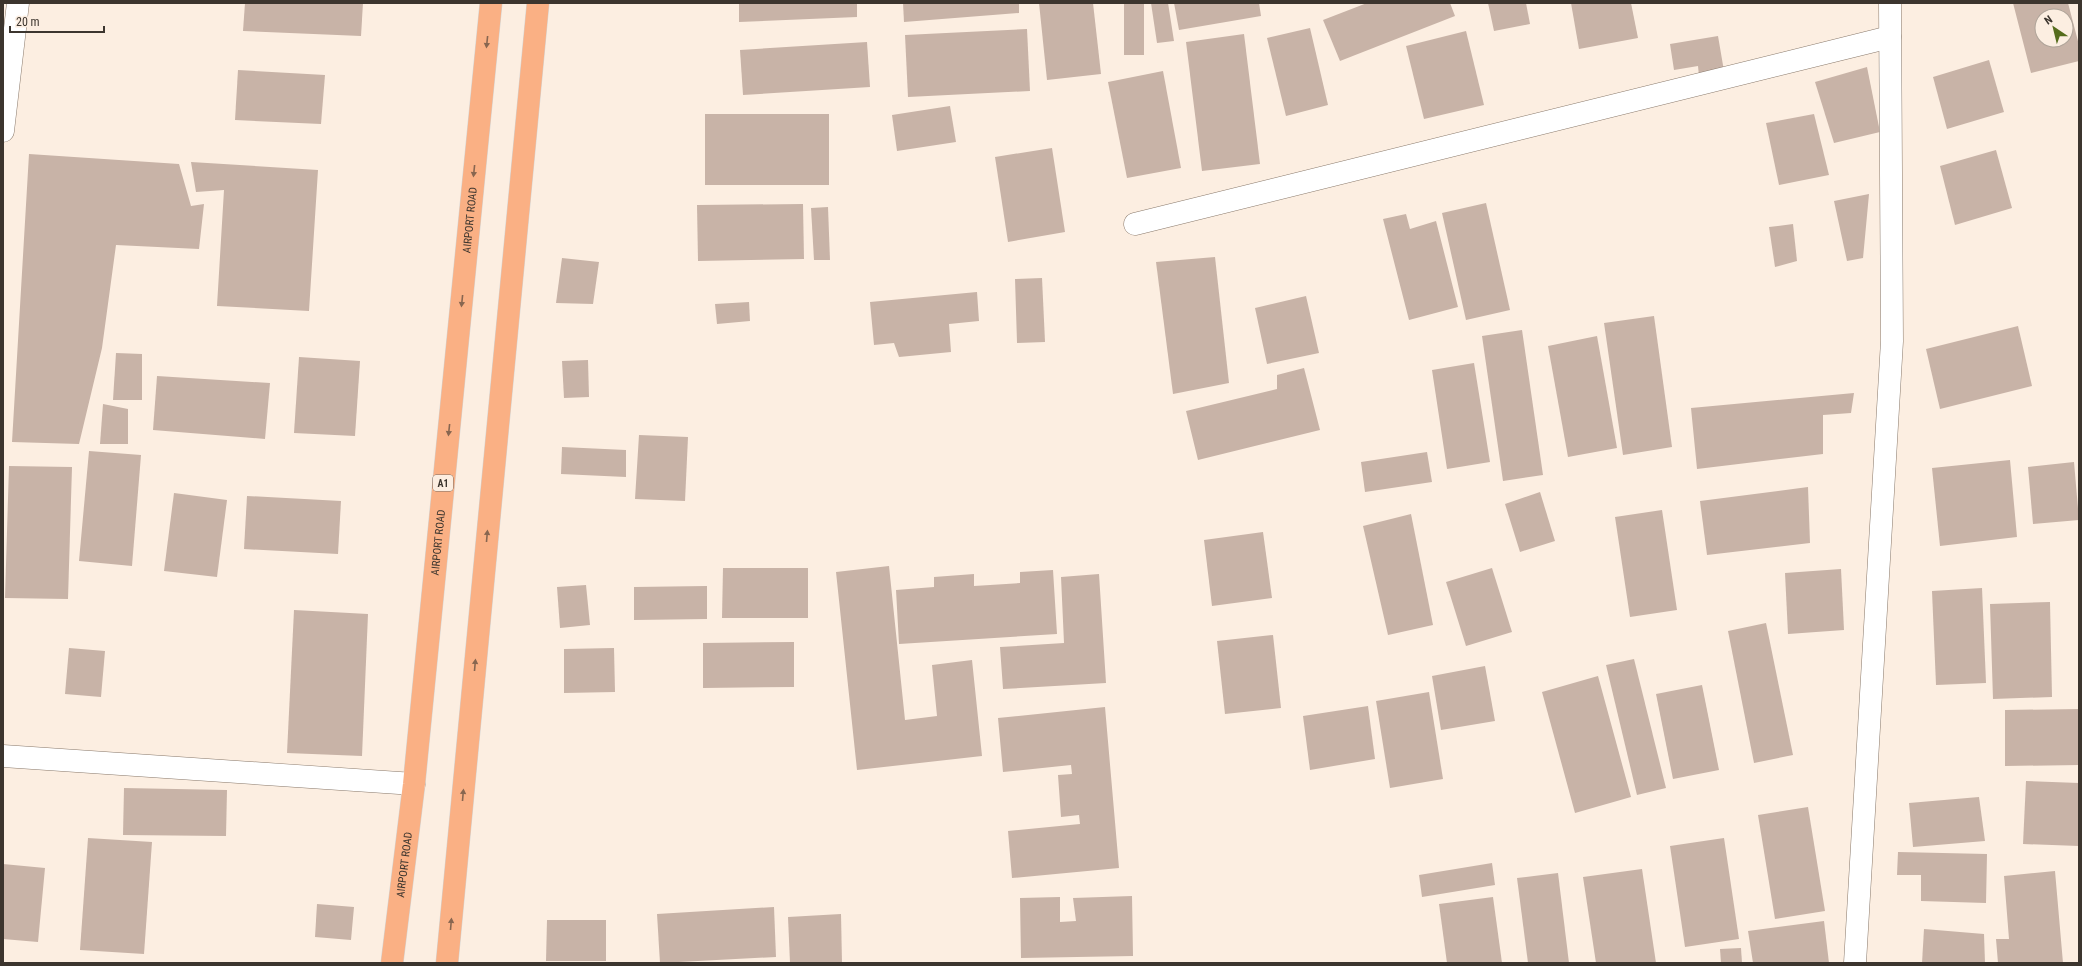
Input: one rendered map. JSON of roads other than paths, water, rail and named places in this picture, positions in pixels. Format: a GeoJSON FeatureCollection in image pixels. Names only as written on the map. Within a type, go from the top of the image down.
{"type":"FeatureCollection","features":[{"type":"Feature","properties":{"kind":"highway","name":"AIRPORT ROAD"},"geometry":{"type":"LineString","coordinates":[[392,963],[414,784],[491,3]]}},
{"type":"Feature","properties":{"kind":"highway"},"geometry":{"type":"LineString","coordinates":[[447,963],[538,3]]}},
{"type":"Feature","properties":{"kind":"street"},"geometry":{"type":"LineString","coordinates":[[3,130],[18,3]]}},
{"type":"Feature","properties":{"kind":"street"},"geometry":{"type":"LineString","coordinates":[[1855,963],[1892,341],[1890,3]]}},
{"type":"Feature","properties":{"kind":"street"},"geometry":{"type":"LineString","coordinates":[[1135,224],[1890,37]]}},
{"type":"Feature","properties":{"kind":"street"},"geometry":{"type":"LineString","coordinates":[[3,756],[414,784]]}}]}
